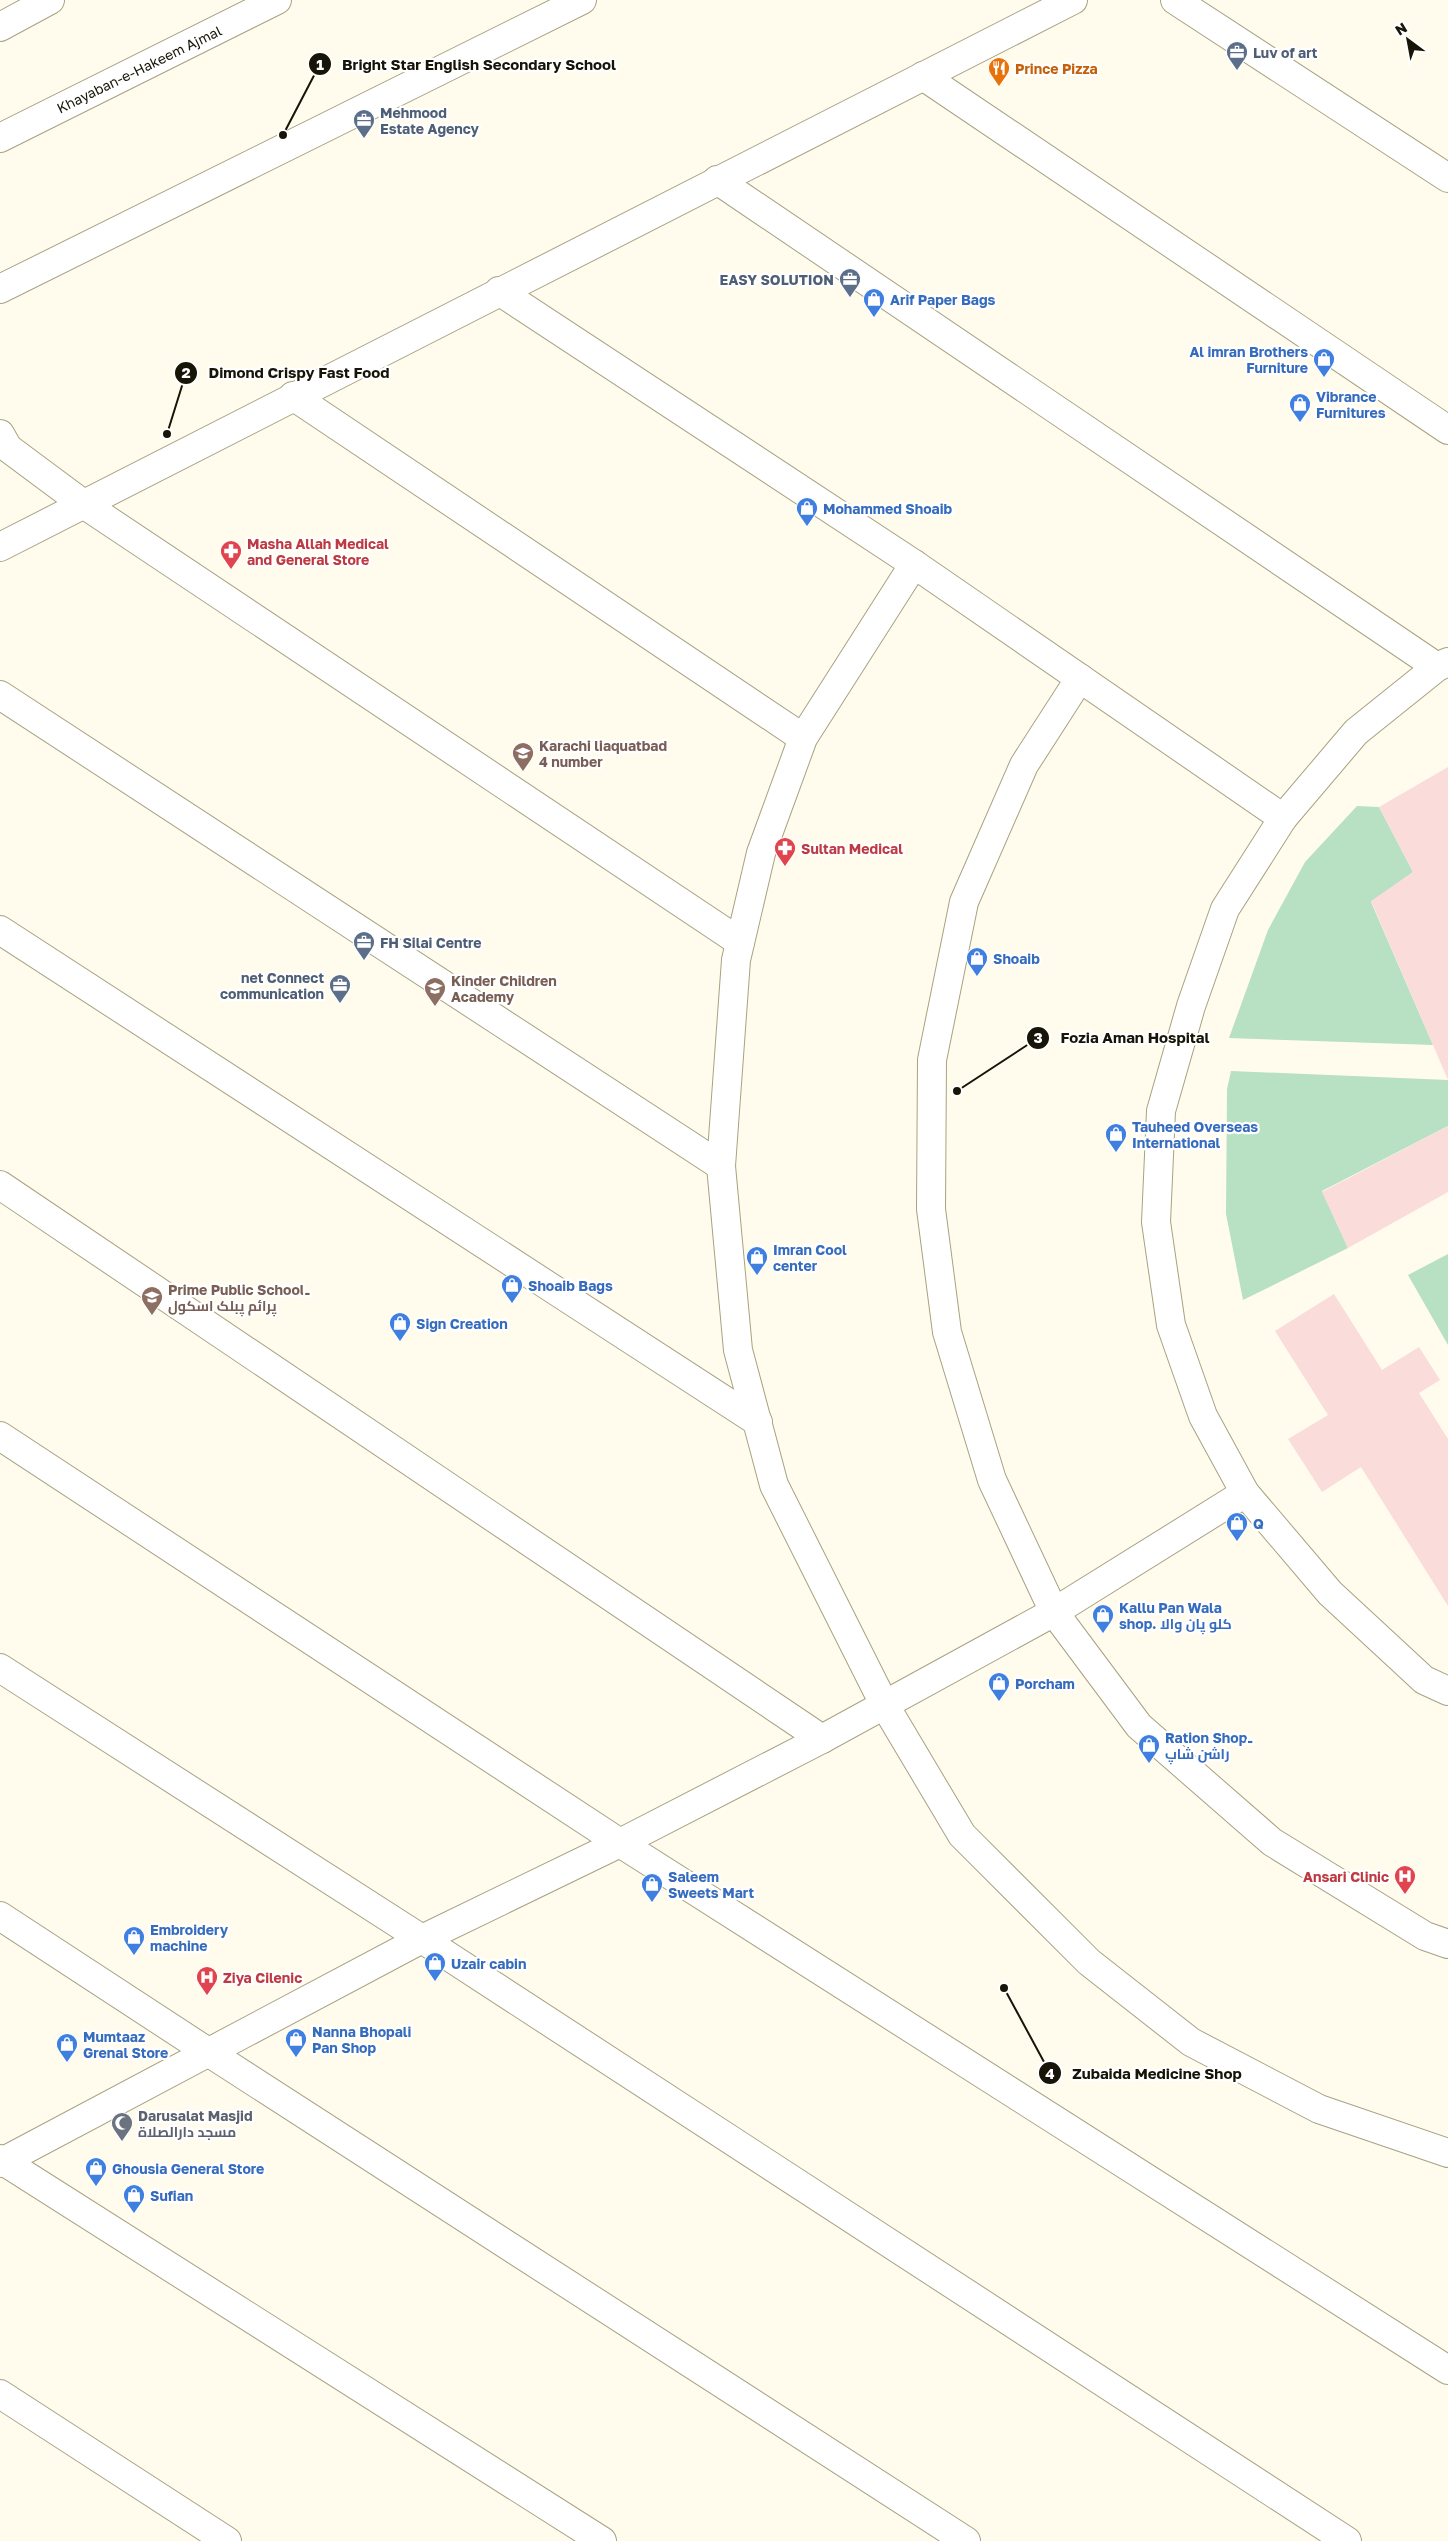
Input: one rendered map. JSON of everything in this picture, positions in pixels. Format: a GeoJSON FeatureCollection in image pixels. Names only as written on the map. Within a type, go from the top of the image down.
{"type":"FeatureCollection","features":[{"type":"Feature","properties":{"kind":"main road"},"geometry":{"type":"LineString","coordinates":[[0,27],[50,0]]}},
{"type":"Feature","properties":{"kind":"main road","name":"Khayaban-e-Hakeem Ajmal"},"geometry":{"type":"LineString","coordinates":[[0,138],[277,0]]}},
{"type":"Feature","properties":{"kind":"main road"},"geometry":{"type":"LineString","coordinates":[[0,289],[582,0]]}},
{"type":"Feature","properties":{"kind":"main road"},"geometry":{"type":"LineString","coordinates":[[0,547],[82,503],[1073,0]]}},
{"type":"Feature","properties":{"kind":"main road"},"geometry":{"type":"LineString","coordinates":[[1175,0],[1448,178]]}},
{"type":"Feature","properties":{"kind":"main road"},"geometry":{"type":"LineString","coordinates":[[923,76],[1448,430]]}},
{"type":"Feature","properties":{"kind":"main road"},"geometry":{"type":"LineString","coordinates":[[717,180],[1443,664],[1356,732],[1282,818],[1225,909],[1191,1006],[1161,1111],[1156,1222],[1170,1324],[1203,1416],[1245,1493],[1330,1593],[1424,1680],[1448,1691]]}},
{"type":"Feature","properties":{"kind":"main road"},"geometry":{"type":"LineString","coordinates":[[499,291],[914,564],[1282,818]]}},
{"type":"Feature","properties":{"kind":"main road"},"geometry":{"type":"LineString","coordinates":[[293,396],[803,738]]}},
{"type":"Feature","properties":{"kind":"main road"},"geometry":{"type":"LineString","coordinates":[[0,434],[8,448],[82,503],[740,942]]}},
{"type":"Feature","properties":{"kind":"main road"},"geometry":{"type":"LineString","coordinates":[[914,564],[803,738],[761,853],[736,960],[721,1166],[738,1350],[774,1485],[884,1704],[962,1835],[1089,1962],[1191,2042],[1319,2108],[1448,2153]]}},
{"type":"Feature","properties":{"kind":"main road"},"geometry":{"type":"LineString","coordinates":[[1080,678],[1024,765],[964,902],[932,1060],[931,1209],[948,1332],[992,1480],[1054,1612],[1139,1726],[1272,1842],[1425,1936],[1448,1944]]}},
{"type":"Feature","properties":{"kind":"main road"},"geometry":{"type":"LineString","coordinates":[[0,695],[721,1166]]}},
{"type":"Feature","properties":{"kind":"main road"},"geometry":{"type":"LineString","coordinates":[[0,930],[758,1422]]}},
{"type":"Feature","properties":{"kind":"main road"},"geometry":{"type":"LineString","coordinates":[[0,1185],[822,1739]]}},
{"type":"Feature","properties":{"kind":"main road"},"geometry":{"type":"LineString","coordinates":[[0,1436],[620,1843],[1448,2370]]}},
{"type":"Feature","properties":{"kind":"main road"},"geometry":{"type":"LineString","coordinates":[[602,2541],[1,2161],[422,1938],[620,1843],[822,1739],[1054,1612],[1245,1493]]}},
{"type":"Feature","properties":{"kind":"main road"},"geometry":{"type":"LineString","coordinates":[[0,1668],[422,1938],[1347,2541]]}},
{"type":"Feature","properties":{"kind":"main road"},"geometry":{"type":"LineString","coordinates":[[0,1916],[966,2541]]}},
{"type":"Feature","properties":{"kind":"main road"},"geometry":{"type":"LineString","coordinates":[[0,2394],[228,2541]]}},
{"type":"Feature","properties":{"kind":"green space"},"geometry":{"type":"Polygon","coordinates":[[[1357,806],[1379,807],[1413,872],[1371,902],[1433,1045],[1229,1038],[1268,930],[1305,862],[1357,806]]]}},
{"type":"Feature","properties":{"kind":"green space"},"geometry":{"type":"Polygon","coordinates":[[[1231,1071],[1448,1080],[1448,1126],[1322,1191],[1348,1248],[1243,1300],[1226,1214],[1227,1089],[1231,1071]]]}},
{"type":"Feature","properties":{"kind":"green space"},"geometry":{"type":"Polygon","coordinates":[[[1448,1254],[1448,1345],[1408,1275],[1448,1254]]]}},
{"type":"Feature","properties":{"kind":"building"},"geometry":{"type":"Polygon","coordinates":[[[1448,767],[1448,1080],[1371,901],[1413,872],[1379,807],[1448,767]]]}},
{"type":"Feature","properties":{"kind":"building"},"geometry":{"type":"Polygon","coordinates":[[[1448,1126],[1448,1192],[1348,1248],[1322,1192],[1448,1126]]]}},
{"type":"Feature","properties":{"kind":"building"},"geometry":{"type":"Polygon","coordinates":[[[1334,1294],[1382,1370],[1419,1347],[1440,1380],[1419,1393],[1448,1439],[1448,1606],[1361,1467],[1322,1492],[1288,1439],[1328,1415],[1275,1331],[1334,1294]]]}},
{"type":"Feature","properties":{"kind":"place","name":"Luv of art"},"geometry":{"type":"Point","coordinates":[1237,71]}},
{"type":"Feature","properties":{"kind":"place","name":"Prince Pizza"},"geometry":{"type":"Point","coordinates":[999,87]}},
{"type":"Feature","properties":{"kind":"place","name":"Bright Star English Secondary School"},"geometry":{"type":"Point","coordinates":[283,135]}},
{"type":"Feature","properties":{"kind":"place","name":"Mehmood Estate Agency"},"geometry":{"type":"Point","coordinates":[364,139]}},
{"type":"Feature","properties":{"kind":"place","name":"EASY SOLUTION"},"geometry":{"type":"Point","coordinates":[850,298]}},
{"type":"Feature","properties":{"kind":"place","name":"Arif Paper Bags"},"geometry":{"type":"Point","coordinates":[874,318]}},
{"type":"Feature","properties":{"kind":"place","name":"Al imran Brothers Furniture"},"geometry":{"type":"Point","coordinates":[1324,378]}},
{"type":"Feature","properties":{"kind":"place","name":"Vibrance Furnitures"},"geometry":{"type":"Point","coordinates":[1300,423]}},
{"type":"Feature","properties":{"kind":"place","name":"Dimond Crispy Fast Food"},"geometry":{"type":"Point","coordinates":[167,434]}},
{"type":"Feature","properties":{"kind":"place","name":"Mohammed Shoaib"},"geometry":{"type":"Point","coordinates":[807,527]}},
{"type":"Feature","properties":{"kind":"place","name":"Masha Allah Medical and General Store"},"geometry":{"type":"Point","coordinates":[231,570]}},
{"type":"Feature","properties":{"kind":"place","name":"Karachi liaquatbad 4 number"},"geometry":{"type":"Point","coordinates":[523,772]}},
{"type":"Feature","properties":{"kind":"place","name":"Sultan Medical"},"geometry":{"type":"Point","coordinates":[785,867]}},
{"type":"Feature","properties":{"kind":"place","name":"FH Silai Centre"},"geometry":{"type":"Point","coordinates":[364,961]}},
{"type":"Feature","properties":{"kind":"place","name":"Shoaib"},"geometry":{"type":"Point","coordinates":[977,977]}},
{"type":"Feature","properties":{"kind":"place","name":"net Connect communication"},"geometry":{"type":"Point","coordinates":[340,1004]}},
{"type":"Feature","properties":{"kind":"place","name":"Kinder Children Academy"},"geometry":{"type":"Point","coordinates":[435,1007]}},
{"type":"Feature","properties":{"kind":"place","name":"Fozia Aman Hospital"},"geometry":{"type":"Point","coordinates":[957,1091]}},
{"type":"Feature","properties":{"kind":"place","name":"Tauheed Overseas International"},"geometry":{"type":"Point","coordinates":[1116,1153]}},
{"type":"Feature","properties":{"kind":"place","name":"Imran Cool center"},"geometry":{"type":"Point","coordinates":[757,1276]}},
{"type":"Feature","properties":{"kind":"place","name":"Shoaib Bags"},"geometry":{"type":"Point","coordinates":[512,1304]}},
{"type":"Feature","properties":{"kind":"place","name":"Prime Public School۔ پرائم پبلک اسکول"},"geometry":{"type":"Point","coordinates":[152,1316]}},
{"type":"Feature","properties":{"kind":"place","name":"Sign Creation"},"geometry":{"type":"Point","coordinates":[400,1342]}},
{"type":"Feature","properties":{"kind":"place","name":"Q"},"geometry":{"type":"Point","coordinates":[1237,1542]}},
{"type":"Feature","properties":{"kind":"place","name":"Kallu Pan Wala shop. کلو پان والا"},"geometry":{"type":"Point","coordinates":[1103,1634]}},
{"type":"Feature","properties":{"kind":"place","name":"Porcham"},"geometry":{"type":"Point","coordinates":[999,1702]}},
{"type":"Feature","properties":{"kind":"place","name":"Ration Shop۔ راشن شاپ"},"geometry":{"type":"Point","coordinates":[1149,1764]}},
{"type":"Feature","properties":{"kind":"place","name":"Ansari Clinic"},"geometry":{"type":"Point","coordinates":[1405,1895]}},
{"type":"Feature","properties":{"kind":"place","name":"Saleem Sweets Mart"},"geometry":{"type":"Point","coordinates":[652,1903]}},
{"type":"Feature","properties":{"kind":"place","name":"Embroidery machine"},"geometry":{"type":"Point","coordinates":[134,1956]}},
{"type":"Feature","properties":{"kind":"place","name":"Uzair cabin"},"geometry":{"type":"Point","coordinates":[435,1982]}},
{"type":"Feature","properties":{"kind":"place","name":"Zubaida Medicine Shop"},"geometry":{"type":"Point","coordinates":[1004,1988]}},
{"type":"Feature","properties":{"kind":"place","name":"Ziya Cilenic"},"geometry":{"type":"Point","coordinates":[207,1996]}},
{"type":"Feature","properties":{"kind":"place","name":"Nanna Bhopali Pan Shop"},"geometry":{"type":"Point","coordinates":[296,2058]}},
{"type":"Feature","properties":{"kind":"place","name":"Mumtaaz Grenal Store"},"geometry":{"type":"Point","coordinates":[67,2063]}},
{"type":"Feature","properties":{"kind":"place","name":"Darusalat Masjid مسجد دارالصلاة"},"geometry":{"type":"Point","coordinates":[122,2142]}},
{"type":"Feature","properties":{"kind":"place","name":"Ghousia General Store"},"geometry":{"type":"Point","coordinates":[96,2187]}},
{"type":"Feature","properties":{"kind":"place","name":"Sufian"},"geometry":{"type":"Point","coordinates":[134,2214]}}]}
